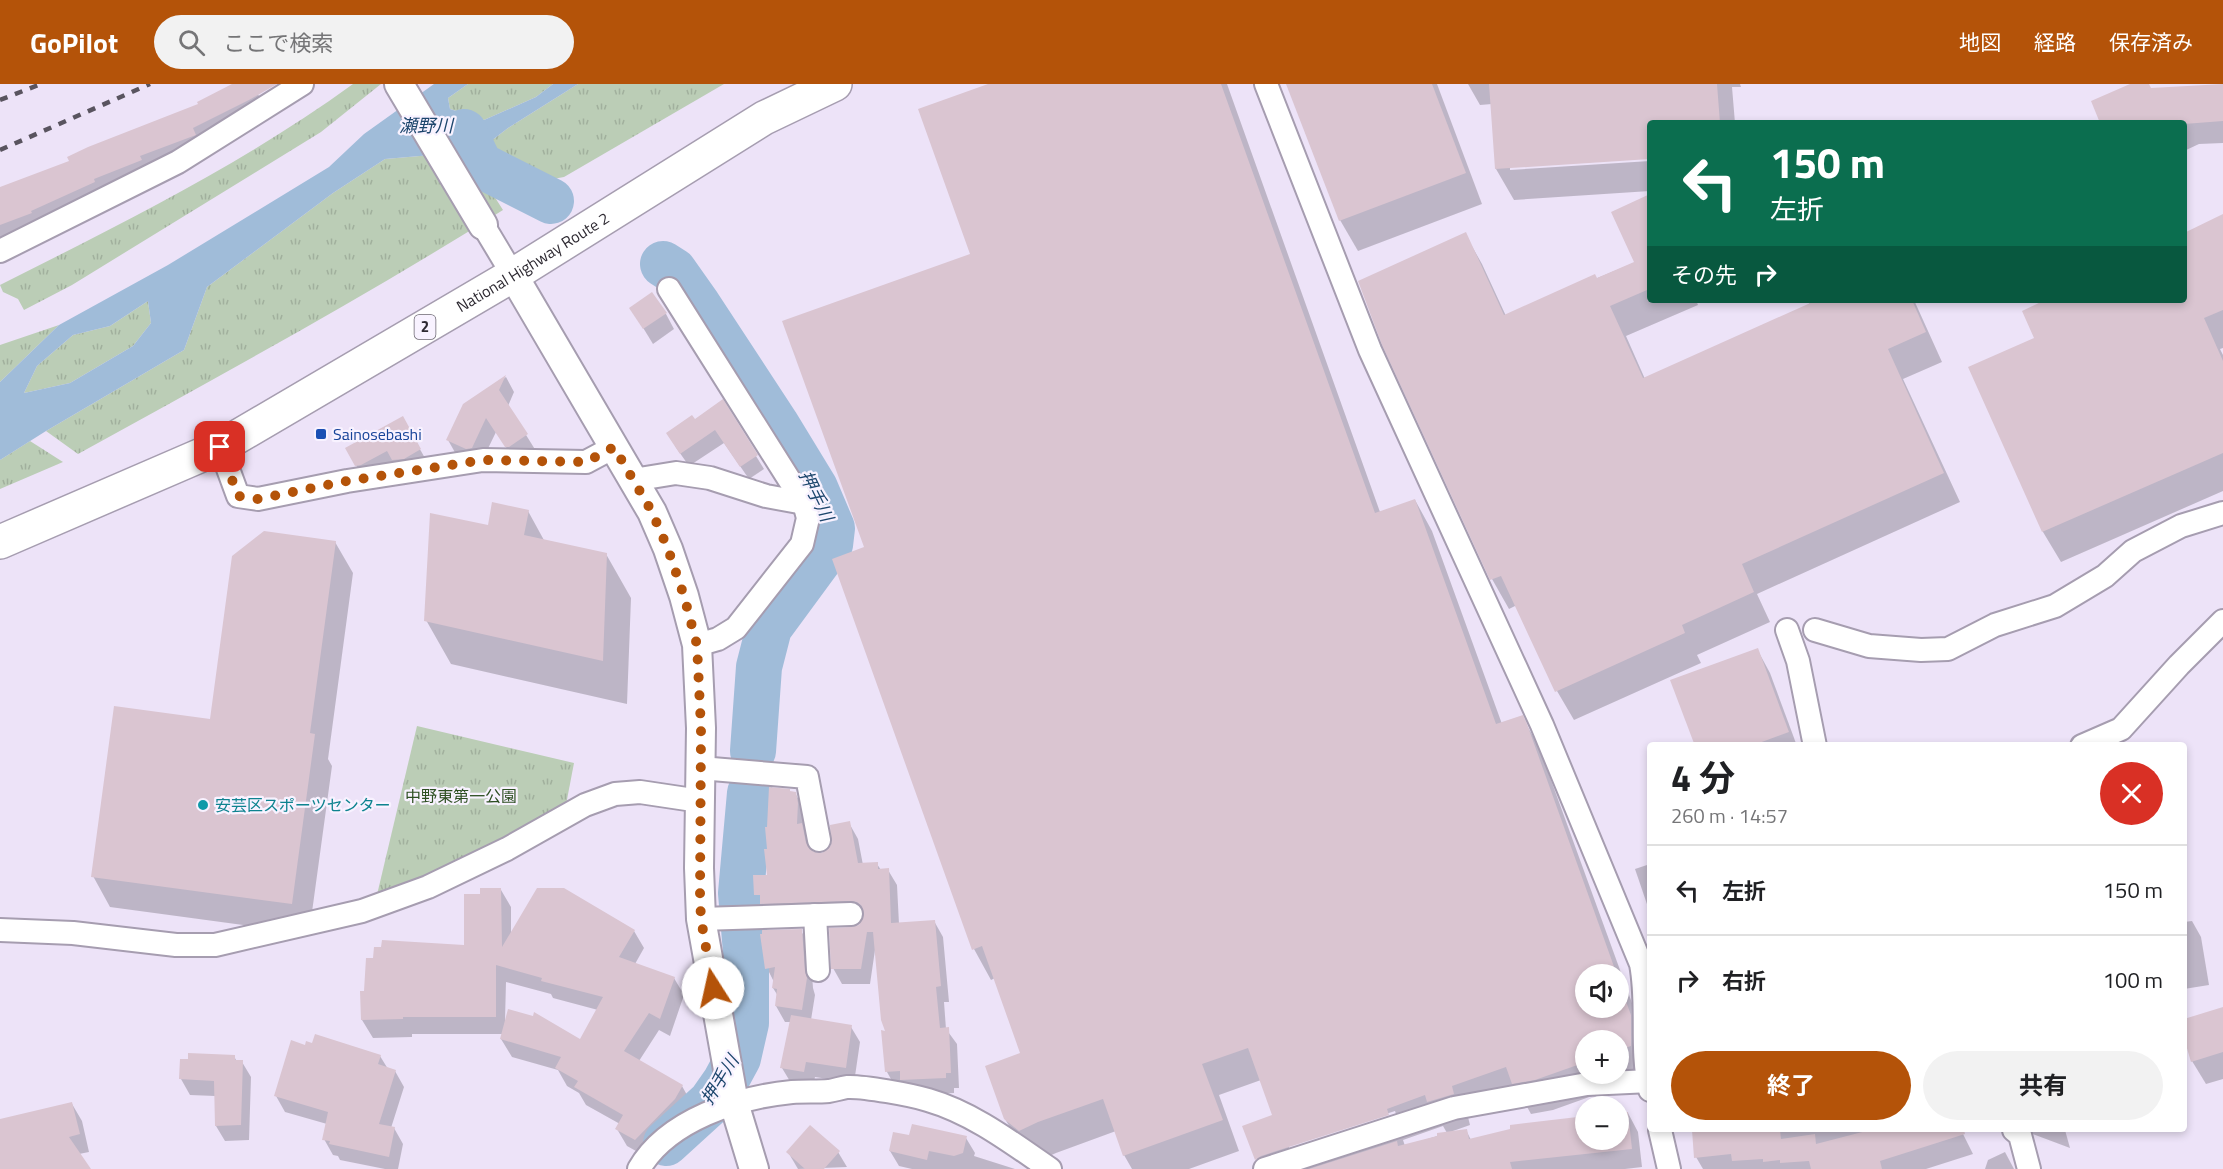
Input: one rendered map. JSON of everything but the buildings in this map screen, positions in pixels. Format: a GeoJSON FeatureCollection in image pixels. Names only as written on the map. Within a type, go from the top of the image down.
{"type":"FeatureCollection","features":[{"type":"Feature","properties":{"kind":"highway","name":"National Highway Route 2"},"geometry":{"type":"LineString","coordinates":[[0,542],[220,447],[513,275],[764,118],[835,84]]}},
{"type":"Feature","properties":{"kind":"street"},"geometry":{"type":"LineString","coordinates":[[0,251],[178,162],[302,84]]}},
{"type":"Feature","properties":{"kind":"street"},"geometry":{"type":"LineString","coordinates":[[399,84],[652,512],[684,596],[697,645],[701,728],[699,868],[701,919],[734,1103],[754,1169]]}},
{"type":"Feature","properties":{"kind":"street"},"geometry":{"type":"LineString","coordinates":[[1266,84],[1370,350],[1542,725],[1641,964],[1645,986],[1643,1025],[1647,1064]]}},
{"type":"Feature","properties":{"kind":"street"},"geometry":{"type":"LineString","coordinates":[[669,289],[804,503],[808,518],[802,544],[736,628],[718,639],[697,645]]}},
{"type":"Feature","properties":{"kind":"street"},"geometry":{"type":"LineString","coordinates":[[220,447],[238,496],[258,499],[347,481],[483,460],[586,462],[614,447]]}},
{"type":"Feature","properties":{"kind":"street"},"geometry":{"type":"LineString","coordinates":[[633,480],[676,473],[710,478],[766,496],[804,503]]}},
{"type":"Feature","properties":{"kind":"street"},"geometry":{"type":"LineString","coordinates":[[1815,630],[1869,645],[1921,650],[1948,649],[1995,625],[2055,606],[2105,576],[2133,551],[2181,526],[2223,513]]}},
{"type":"Feature","properties":{"kind":"street"},"geometry":{"type":"LineString","coordinates":[[2091,742],[2121,729],[2223,621]]}},
{"type":"Feature","properties":{"kind":"street"},"geometry":{"type":"LineString","coordinates":[[1787,630],[1798,661],[1814,742]]}},
{"type":"Feature","properties":{"kind":"street"},"geometry":{"type":"LineString","coordinates":[[700,768],[807,777],[819,840]]}},
{"type":"Feature","properties":{"kind":"street"},"geometry":{"type":"LineString","coordinates":[[0,930],[74,933],[176,945],[215,945],[362,911],[428,887],[507,849],[585,806],[615,794],[640,792],[700,801]]}},
{"type":"Feature","properties":{"kind":"street"},"geometry":{"type":"LineString","coordinates":[[701,919],[851,914]]}},
{"type":"Feature","properties":{"kind":"street"},"geometry":{"type":"LineString","coordinates":[[815,915],[818,970]]}},
{"type":"Feature","properties":{"kind":"street"},"geometry":{"type":"LineString","coordinates":[[1264,1169],[1454,1108],[1587,1084],[1647,1084]]}},
{"type":"Feature","properties":{"kind":"street"},"geometry":{"type":"LineString","coordinates":[[639,1169],[647,1154],[683,1126],[734,1103],[792,1092],[831,1091],[847,1087],[926,1099],[980,1122],[1050,1169]]}},
{"type":"Feature","properties":{"kind":"street"},"geometry":{"type":"LineString","coordinates":[[1661,1132],[1670,1169]]}},
{"type":"Feature","properties":{"kind":"street"},"geometry":{"type":"LineString","coordinates":[[2016,1132],[2020,1135],[2029,1169]]}},
{"type":"Feature","properties":{"kind":"green space"},"geometry":{"type":"Polygon","coordinates":[[[353,84],[381,84],[321,132],[72,285],[24,310],[18,299],[3,292],[0,285],[136,216],[225,167],[353,84]]]}},
{"type":"Feature","properties":{"kind":"green space"},"geometry":{"type":"Polygon","coordinates":[[[468,84],[553,84],[536,97],[484,120],[450,109],[448,98],[468,84]]]}},
{"type":"Feature","properties":{"kind":"green space"},"geometry":{"type":"Polygon","coordinates":[[[578,84],[724,84],[564,177],[521,185],[497,180],[478,151],[508,128],[578,84]]]}},
{"type":"Feature","properties":{"kind":"green space"},"geometry":{"type":"Polygon","coordinates":[[[466,152],[503,210],[346,305],[78,454],[46,431],[184,350],[207,287],[333,193],[385,159],[466,152]]]}},
{"type":"Feature","properties":{"kind":"green space"},"geometry":{"type":"Polygon","coordinates":[[[148,301],[151,323],[133,346],[70,383],[24,393],[37,366],[73,335],[110,326],[148,301]]]}},
{"type":"Feature","properties":{"kind":"green space"},"geometry":{"type":"Polygon","coordinates":[[[59,325],[1,381],[0,382],[0,345],[59,325]]]}},
{"type":"Feature","properties":{"kind":"green space"},"geometry":{"type":"Polygon","coordinates":[[[30,441],[63,462],[0,489],[0,460],[30,441]]]}},
{"type":"Feature","properties":{"kind":"green space","name":"中野東第一公園"},"geometry":{"type":"Polygon","coordinates":[[[417,726],[574,763],[565,810],[376,899],[417,726]]]}},
{"type":"Feature","properties":{"kind":"water","name":"瀬野川"},"geometry":{"type":"Polygon","coordinates":[[[434,84],[468,84],[448,98],[450,109],[484,120],[536,97],[553,84],[578,84],[508,128],[478,151],[385,159],[333,193],[207,287],[184,350],[0,460],[0,382],[59,325],[168,265],[329,167],[364,134],[434,84]],[[148,301],[110,326],[73,335],[37,366],[24,393],[70,383],[133,346],[151,323],[148,301]]]}},
{"type":"Feature","properties":{"kind":"waterway","name":"押手川"},"geometry":{"type":"LineString","coordinates":[[464,132],[480,165],[551,201]]}},
{"type":"Feature","properties":{"kind":"waterway","name":"押手川"},"geometry":{"type":"LineString","coordinates":[[663,264],[674,271],[776,424],[815,488],[832,528],[830,545],[769,628],[759,667],[753,751]]}},
{"type":"Feature","properties":{"kind":"waterway","name":"押手川"},"geometry":{"type":"LineString","coordinates":[[666,1143],[711,1102],[738,1058],[746,1023],[746,952],[741,893],[750,793]]}},
{"type":"Feature","properties":{"kind":"railway"},"geometry":{"type":"LineString","coordinates":[[0,100],[41,84]]}},
{"type":"Feature","properties":{"kind":"railway"},"geometry":{"type":"LineString","coordinates":[[0,150],[150,84]]}},
{"type":"Feature","properties":{"kind":"place","name":"Sainosebashi"},"geometry":{"type":"Point","coordinates":[321,434]}},
{"type":"Feature","properties":{"kind":"place","name":"安芸区スポーツセンター"},"geometry":{"type":"Point","coordinates":[203,805]}},
{"type":"Feature","properties":{"kind":"route"},"geometry":{"type":"LineString","coordinates":[[220,447],[238,496],[258,499],[347,481],[483,460],[586,462],[614,447],[652,512],[668,549],[697,645],[701,728],[699,868],[701,919],[713,988]]}}]}
